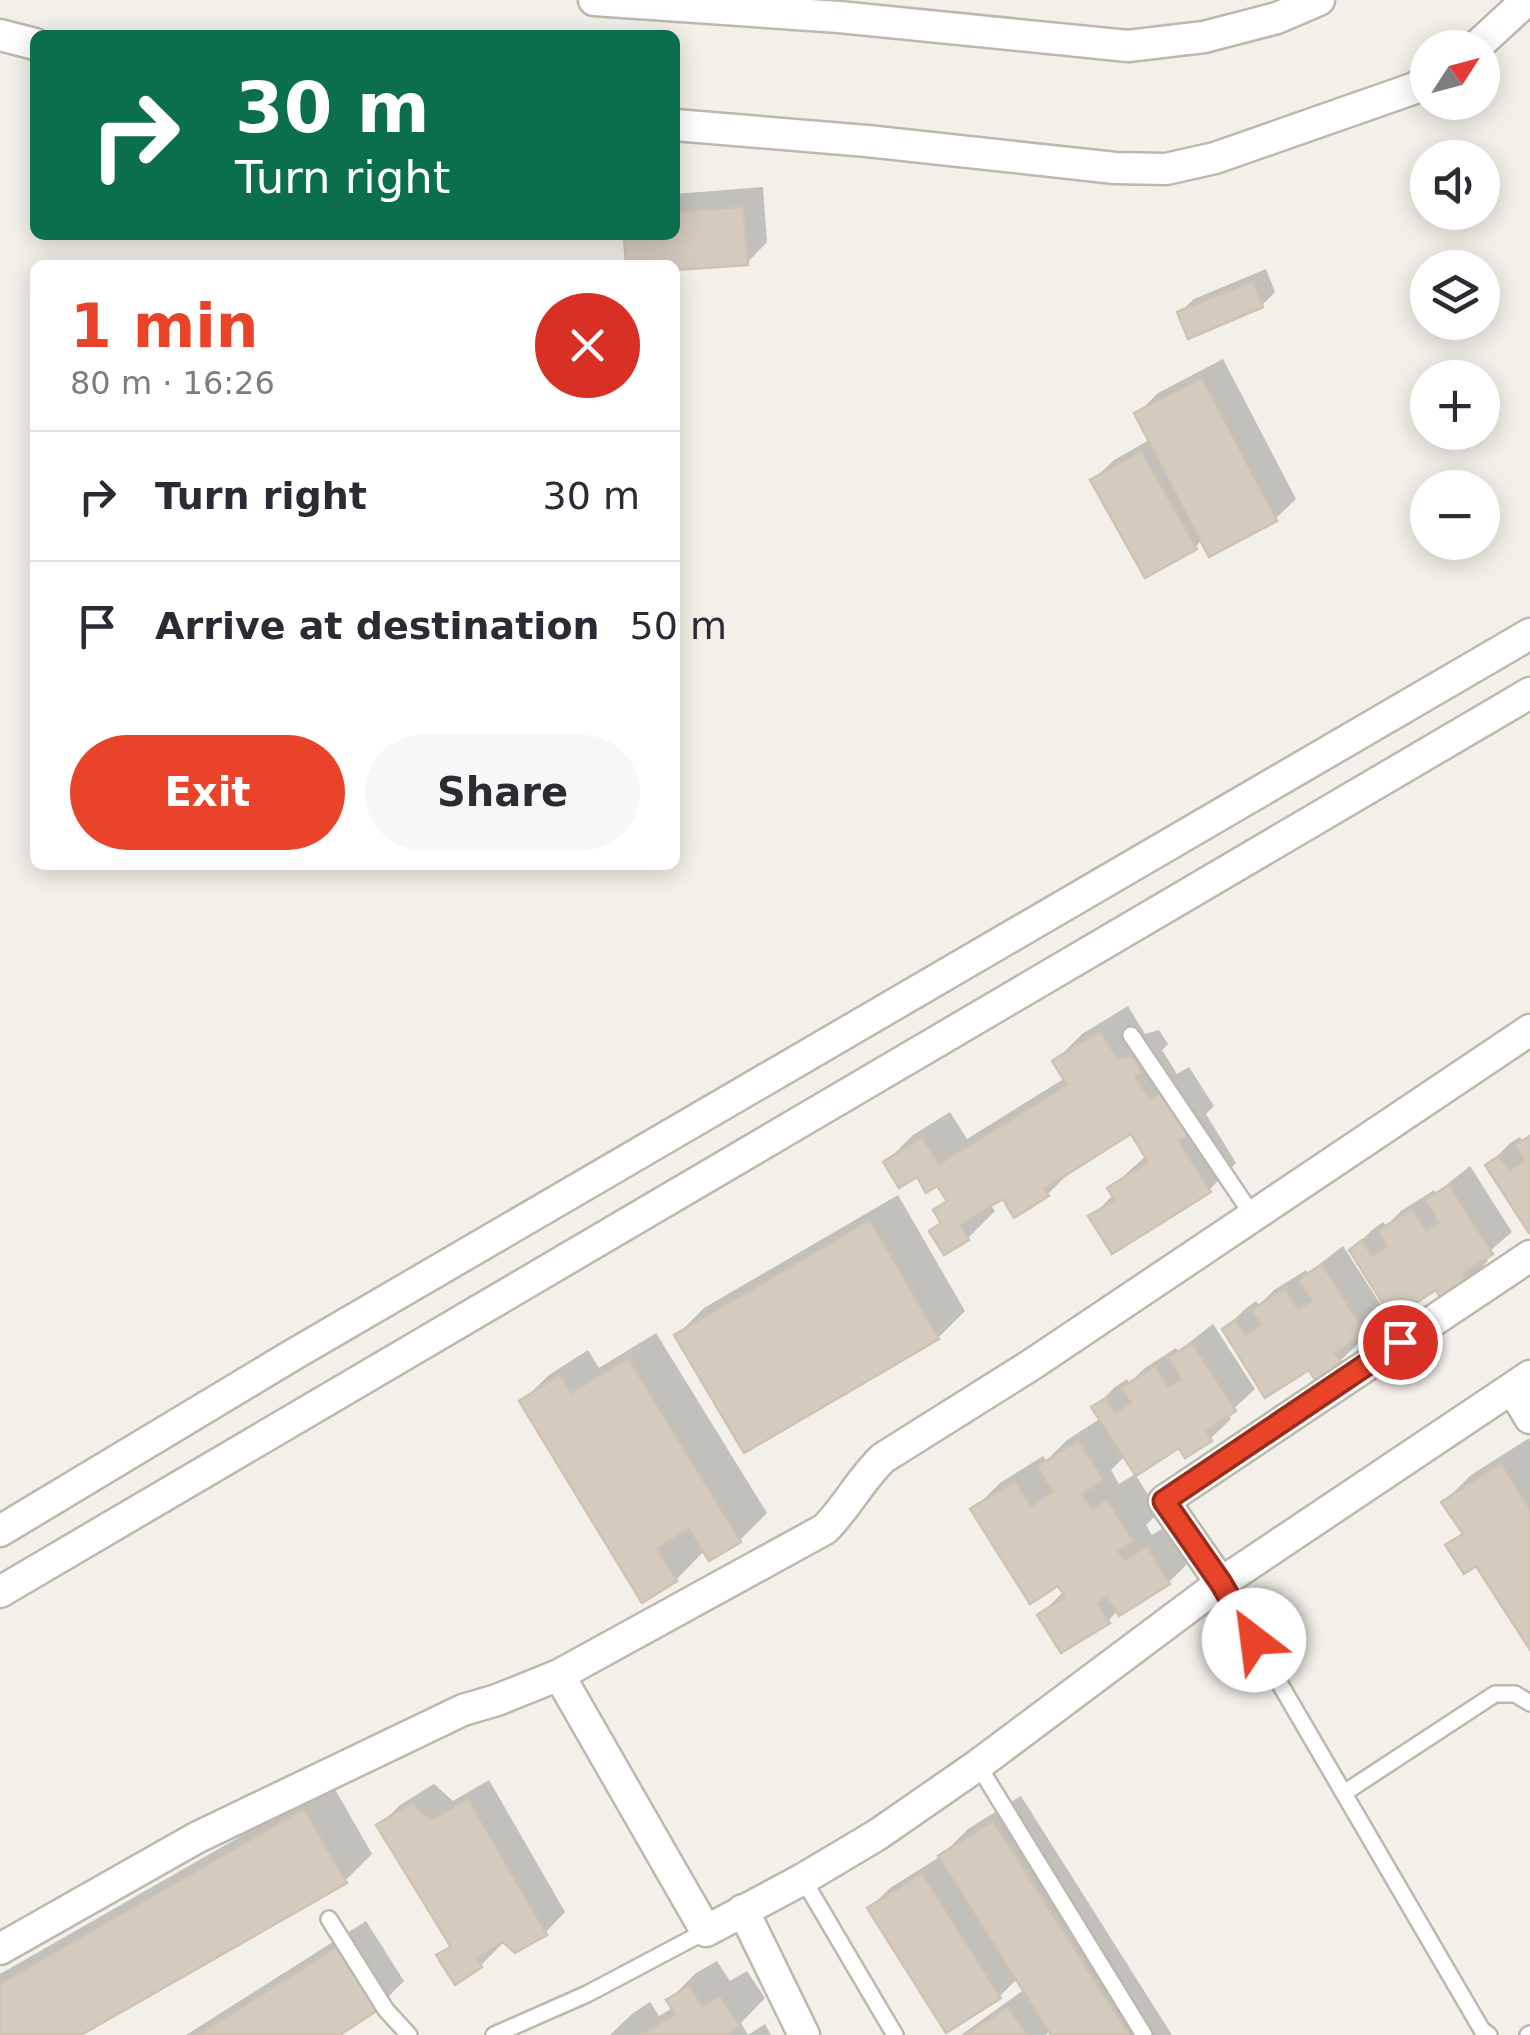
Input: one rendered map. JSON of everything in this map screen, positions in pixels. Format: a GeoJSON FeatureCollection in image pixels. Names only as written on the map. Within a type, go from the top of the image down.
{"type":"FeatureCollection","features":[{"type":"Feature","properties":{"kind":"street"},"geometry":{"type":"LineString","coordinates":[[594,0],[840,17],[1128,46],[1204,37],[1277,18],[1319,0]]}},
{"type":"Feature","properties":{"kind":"street"},"geometry":{"type":"LineString","coordinates":[[1494,30],[1527,0]]}},
{"type":"Feature","properties":{"kind":"street"},"geometry":{"type":"LineString","coordinates":[[0,35],[30,43]]}},
{"type":"Feature","properties":{"kind":"street"},"geometry":{"type":"LineString","coordinates":[[680,125],[1115,168],[1166,168],[1215,158],[1410,90]]}},
{"type":"Feature","properties":{"kind":"street"},"geometry":{"type":"LineString","coordinates":[[0,1530],[308,1346],[1530,634]]}},
{"type":"Feature","properties":{"kind":"street"},"geometry":{"type":"LineString","coordinates":[[0,1592],[1530,694]]}},
{"type":"Feature","properties":{"kind":"street"},"geometry":{"type":"LineString","coordinates":[[0,1949],[214,1830],[464,1710],[560,1674],[824,1529],[847,1507],[864,1476],[883,1458],[1031,1364],[1530,1030]]}},
{"type":"Feature","properties":{"kind":"street"},"geometry":{"type":"LineString","coordinates":[[1221,1583],[1164,1501],[1530,1256]]}},
{"type":"Feature","properties":{"kind":"street"},"geometry":{"type":"LineString","coordinates":[[560,1674],[706,1931],[877,1834],[978,1765],[1221,1583],[1521,1382],[1530,1418]]}},
{"type":"Feature","properties":{"kind":"street"},"geometry":{"type":"LineString","coordinates":[[743,1910],[804,2035]]}},
{"type":"Feature","properties":{"kind":"lane"},"geometry":{"type":"LineString","coordinates":[[1130,1035],[1252,1216]]}},
{"type":"Feature","properties":{"kind":"lane"},"geometry":{"type":"LineString","coordinates":[[1221,1583],[1488,2035]]}},
{"type":"Feature","properties":{"kind":"lane"},"geometry":{"type":"LineString","coordinates":[[1344,1793],[1494,1694],[1515,1694],[1530,1703]]}},
{"type":"Feature","properties":{"kind":"lane"},"geometry":{"type":"LineString","coordinates":[[978,1765],[1144,2035]]}},
{"type":"Feature","properties":{"kind":"lane"},"geometry":{"type":"LineString","coordinates":[[803,1879],[895,2035]]}},
{"type":"Feature","properties":{"kind":"lane"},"geometry":{"type":"LineString","coordinates":[[329,1919],[386,2010],[408,2035]]}},
{"type":"Feature","properties":{"kind":"lane"},"geometry":{"type":"LineString","coordinates":[[495,2035],[587,1994],[706,1931]]}},
{"type":"Feature","properties":{"kind":"building"},"geometry":{"type":"Polygon","coordinates":[[[743,207],[748,265],[680,270],[680,260],[626,260],[624,240],[680,240],[680,212],[743,207]]]}},
{"type":"Feature","properties":{"kind":"building"},"geometry":{"type":"Polygon","coordinates":[[[1253,281],[1263,307],[1188,339],[1177,312],[1253,281]]]}},
{"type":"Feature","properties":{"kind":"building"},"geometry":{"type":"Polygon","coordinates":[[[1202,378],[1277,521],[1209,557],[1134,413],[1202,378]]]}},
{"type":"Feature","properties":{"kind":"building"},"geometry":{"type":"Polygon","coordinates":[[[1141,451],[1197,549],[1145,578],[1090,480],[1141,451]]]}},
{"type":"Feature","properties":{"kind":"building"},"geometry":{"type":"Polygon","coordinates":[[[1100,1031],[1118,1059],[1132,1056],[1142,1073],[1135,1077],[1150,1099],[1161,1092],[1188,1135],[1179,1141],[1211,1192],[1112,1254],[1088,1216],[1115,1200],[1107,1188],[1148,1162],[1131,1134],[1044,1189],[1049,1196],[1014,1218],[1003,1199],[960,1225],[969,1240],[944,1255],[929,1231],[941,1223],[933,1210],[947,1201],[937,1186],[926,1193],[917,1177],[899,1188],[883,1162],[922,1137],[939,1164],[1067,1085],[1052,1061],[1100,1031]]]}},
{"type":"Feature","properties":{"kind":"building"},"geometry":{"type":"Polygon","coordinates":[[[1530,1136],[1529,1233],[1485,1165],[1499,1156],[1509,1170],[1525,1161],[1515,1145],[1530,1136]]]}},
{"type":"Feature","properties":{"kind":"building"},"geometry":{"type":"Polygon","coordinates":[[[1449,1185],[1493,1254],[1462,1274],[1469,1284],[1442,1301],[1436,1290],[1392,1318],[1349,1250],[1362,1240],[1372,1256],[1387,1246],[1378,1231],[1412,1209],[1426,1230],[1439,1222],[1425,1200],[1449,1185]]]}},
{"type":"Feature","properties":{"kind":"building"},"geometry":{"type":"Polygon","coordinates":[[[870,1220],[939,1339],[744,1453],[674,1335],[870,1220]]]}},
{"type":"Feature","properties":{"kind":"building"},"geometry":{"type":"Polygon","coordinates":[[[1322,1264],[1366,1334],[1335,1353],[1342,1363],[1315,1380],[1309,1370],[1265,1398],[1222,1329],[1235,1320],[1245,1335],[1261,1325],[1251,1310],[1285,1288],[1298,1309],[1312,1301],[1298,1280],[1322,1264]]]}},
{"type":"Feature","properties":{"kind":"building"},"geometry":{"type":"Polygon","coordinates":[[[1192,1343],[1236,1411],[1206,1431],[1212,1441],[1185,1458],[1179,1448],[1136,1476],[1091,1407],[1106,1398],[1115,1413],[1131,1403],[1121,1388],[1155,1366],[1168,1387],[1181,1379],[1168,1358],[1192,1343]]]}},
{"type":"Feature","properties":{"kind":"building"},"geometry":{"type":"Polygon","coordinates":[[[628,1358],[741,1542],[709,1561],[689,1529],[657,1548],[677,1581],[642,1603],[519,1401],[560,1375],[571,1393],[628,1358]]]}},
{"type":"Feature","properties":{"kind":"building"},"geometry":{"type":"Polygon","coordinates":[[[1078,1440],[1104,1480],[1082,1494],[1092,1509],[1107,1499],[1133,1541],[1118,1551],[1125,1560],[1147,1546],[1170,1584],[1119,1616],[1107,1597],[1097,1603],[1110,1623],[1061,1653],[1037,1615],[1065,1597],[1058,1586],[1030,1604],[970,1509],[1015,1481],[1031,1506],[1053,1492],[1037,1467],[1078,1440]]]}},
{"type":"Feature","properties":{"kind":"building"},"geometry":{"type":"Polygon","coordinates":[[[1501,1463],[1530,1509],[1530,1650],[1476,1566],[1464,1574],[1445,1545],[1463,1534],[1441,1502],[1501,1463]]]}},
{"type":"Feature","properties":{"kind":"building"},"geometry":{"type":"Polygon","coordinates":[[[468,1799],[547,1935],[515,1953],[503,1942],[477,1958],[482,1967],[455,1985],[436,1955],[451,1947],[376,1825],[412,1803],[431,1820],[468,1799]]]}},
{"type":"Feature","properties":{"kind":"building"},"geometry":{"type":"Polygon","coordinates":[[[304,1809],[347,1883],[81,2035],[0,2035],[0,1984],[304,1809]]]}},
{"type":"Feature","properties":{"kind":"building"},"geometry":{"type":"Polygon","coordinates":[[[993,1821],[1129,2035],[1051,2035],[938,1856],[993,1821]]]}},
{"type":"Feature","properties":{"kind":"building"},"geometry":{"type":"Polygon","coordinates":[[[922,1873],[1001,1998],[946,2033],[867,1908],[922,1873]]]}},
{"type":"Feature","properties":{"kind":"building"},"geometry":{"type":"Polygon","coordinates":[[[338,1946],[378,2010],[340,2035],[198,2035],[338,1946]]]}},
{"type":"Feature","properties":{"kind":"building"},"geometry":{"type":"Polygon","coordinates":[[[689,1986],[702,2006],[720,1996],[740,2027],[727,2035],[641,2035],[675,2014],[666,2000],[689,1986]]]}},
{"type":"Feature","properties":{"kind":"building"},"geometry":{"type":"Polygon","coordinates":[[[1008,2007],[1027,2035],[966,2035],[1008,2007]]]}},
{"type":"Feature","properties":{"kind":"route"},"geometry":{"type":"LineString","coordinates":[[1254,1640],[1221,1583],[1164,1501],[1400,1342]]}}]}
